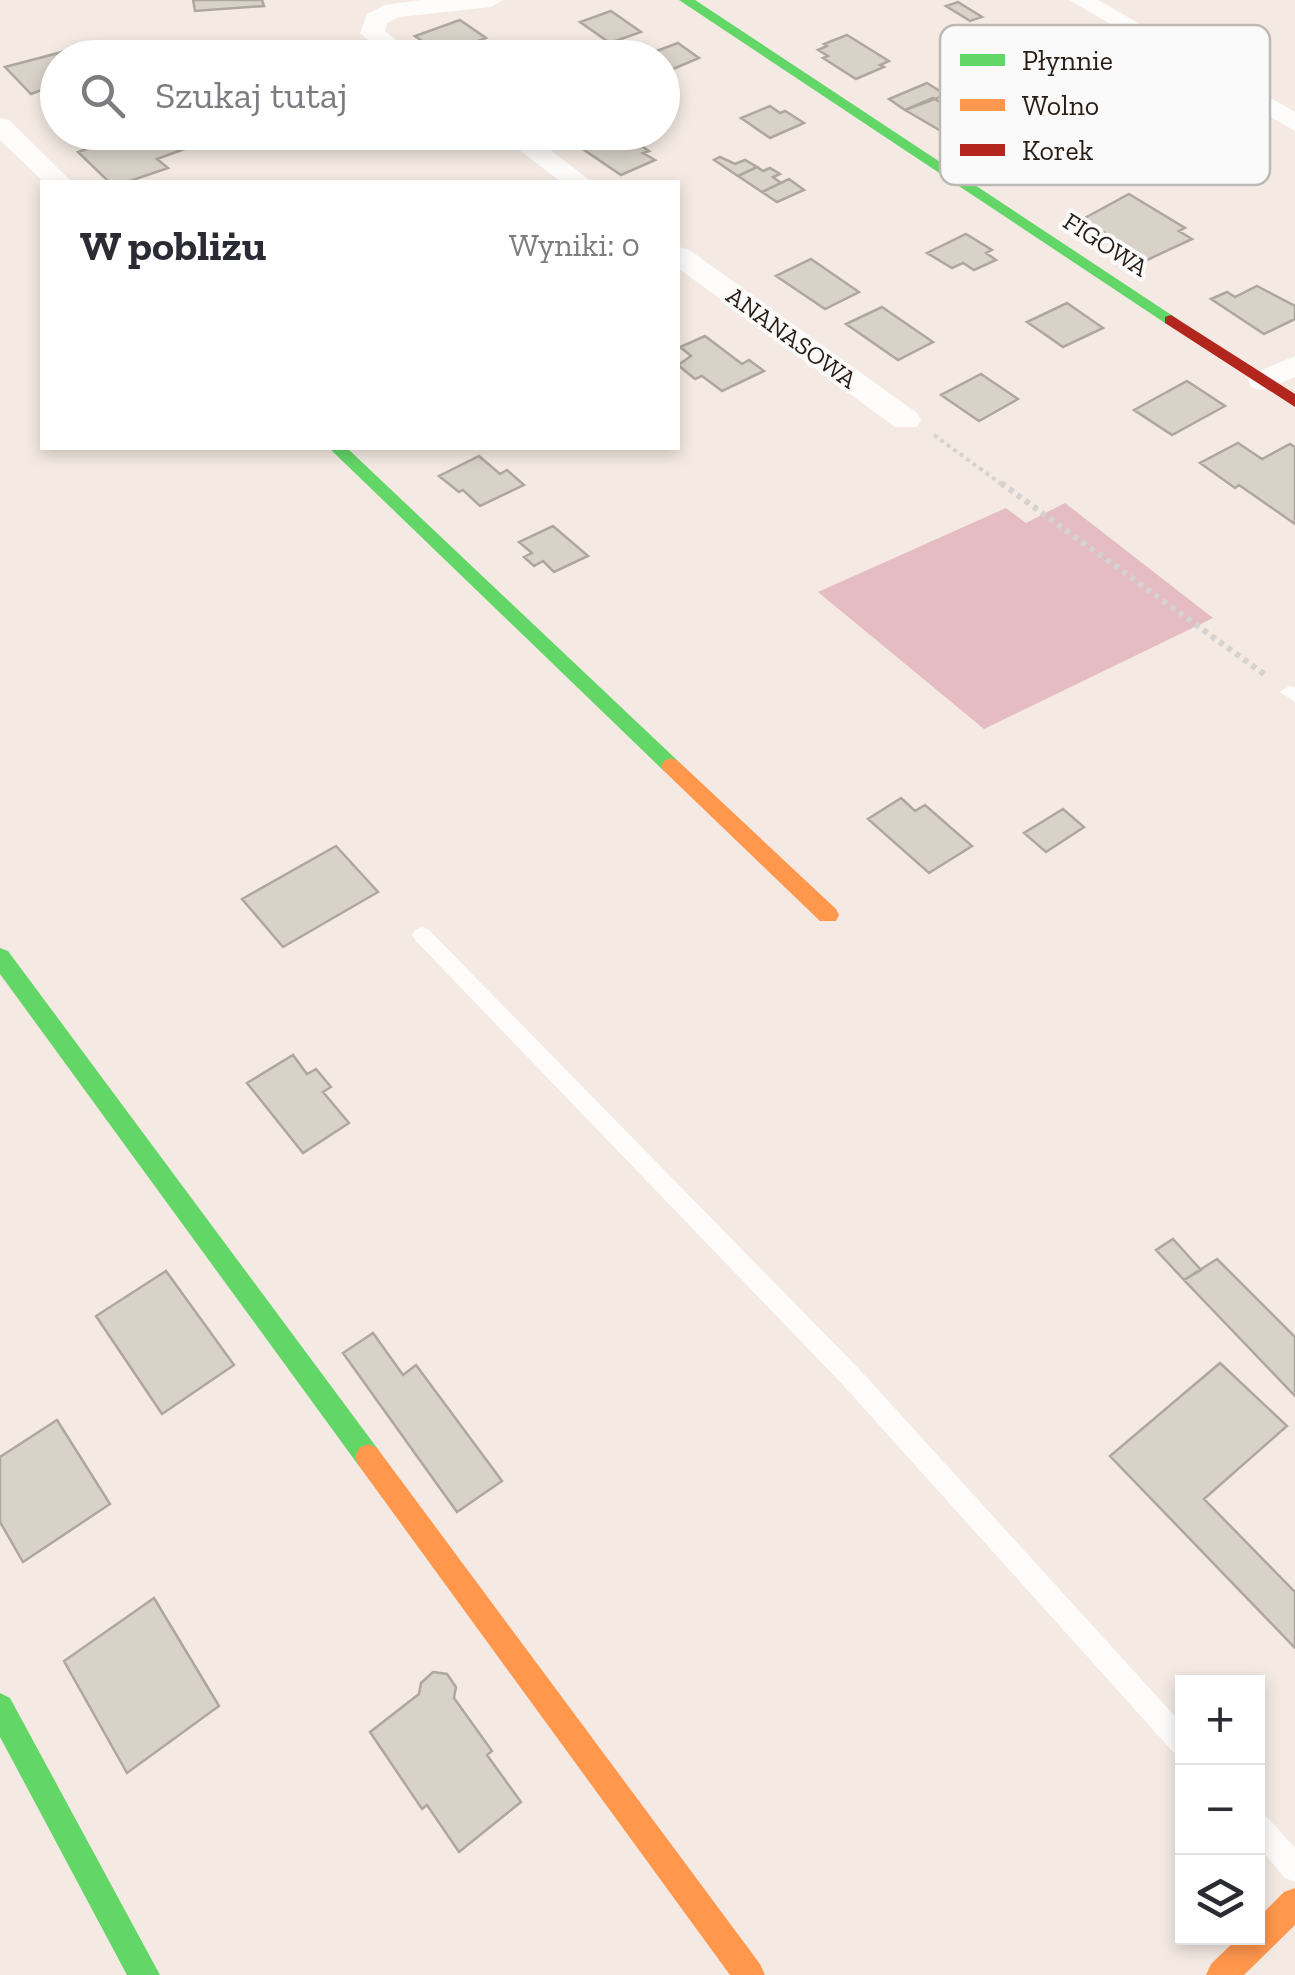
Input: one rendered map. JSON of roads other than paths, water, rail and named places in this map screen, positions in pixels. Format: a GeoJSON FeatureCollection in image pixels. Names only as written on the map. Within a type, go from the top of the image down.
{"type":"FeatureCollection","features":[{"type":"Feature","properties":{"kind":"street"},"geometry":{"type":"LineString","coordinates":[[381,40],[372,33],[372,24],[394,10],[491,0]]}},
{"type":"Feature","properties":{"kind":"street","name":"FIGOWA"},"geometry":{"type":"LineString","coordinates":[[686,0],[940,168]]}},
{"type":"Feature","properties":{"kind":"street"},"geometry":{"type":"LineString","coordinates":[[1081,0],[1124,25]]}},
{"type":"Feature","properties":{"kind":"street"},"geometry":{"type":"LineString","coordinates":[[1270,109],[1295,123]]}},
{"type":"Feature","properties":{"kind":"street"},"geometry":{"type":"LineString","coordinates":[[0,126],[58,180]]}},
{"type":"Feature","properties":{"kind":"street"},"geometry":{"type":"LineString","coordinates":[[534,150],[575,180]]}},
{"type":"Feature","properties":{"kind":"street","name":"FIGOWA"},"geometry":{"type":"LineString","coordinates":[[966,185],[1295,402]]}},
{"type":"Feature","properties":{"kind":"street","name":"ANANASOWA"},"geometry":{"type":"LineString","coordinates":[[680,255],[906,420]]}},
{"type":"Feature","properties":{"kind":"street"},"geometry":{"type":"LineString","coordinates":[[1263,381],[1295,365]]}},
{"type":"Feature","properties":{"kind":"street"},"geometry":{"type":"LineString","coordinates":[[339,450],[828,916]]}},
{"type":"Feature","properties":{"kind":"street"},"geometry":{"type":"LineString","coordinates":[[0,957],[749,1975]]}},
{"type":"Feature","properties":{"kind":"street"},"geometry":{"type":"LineString","coordinates":[[0,1708],[144,1975]]}},
{"type":"Feature","properties":{"kind":"street"},"geometry":{"type":"LineString","coordinates":[[1222,1975],[1295,1903]]}},
{"type":"Feature","properties":{"kind":"lane"},"geometry":{"type":"LineString","coordinates":[[422,935],[852,1378],[1175,1736]]}},
{"type":"Feature","properties":{"kind":"lane"},"geometry":{"type":"LineString","coordinates":[[1265,1834],[1295,1868]]}}]}
